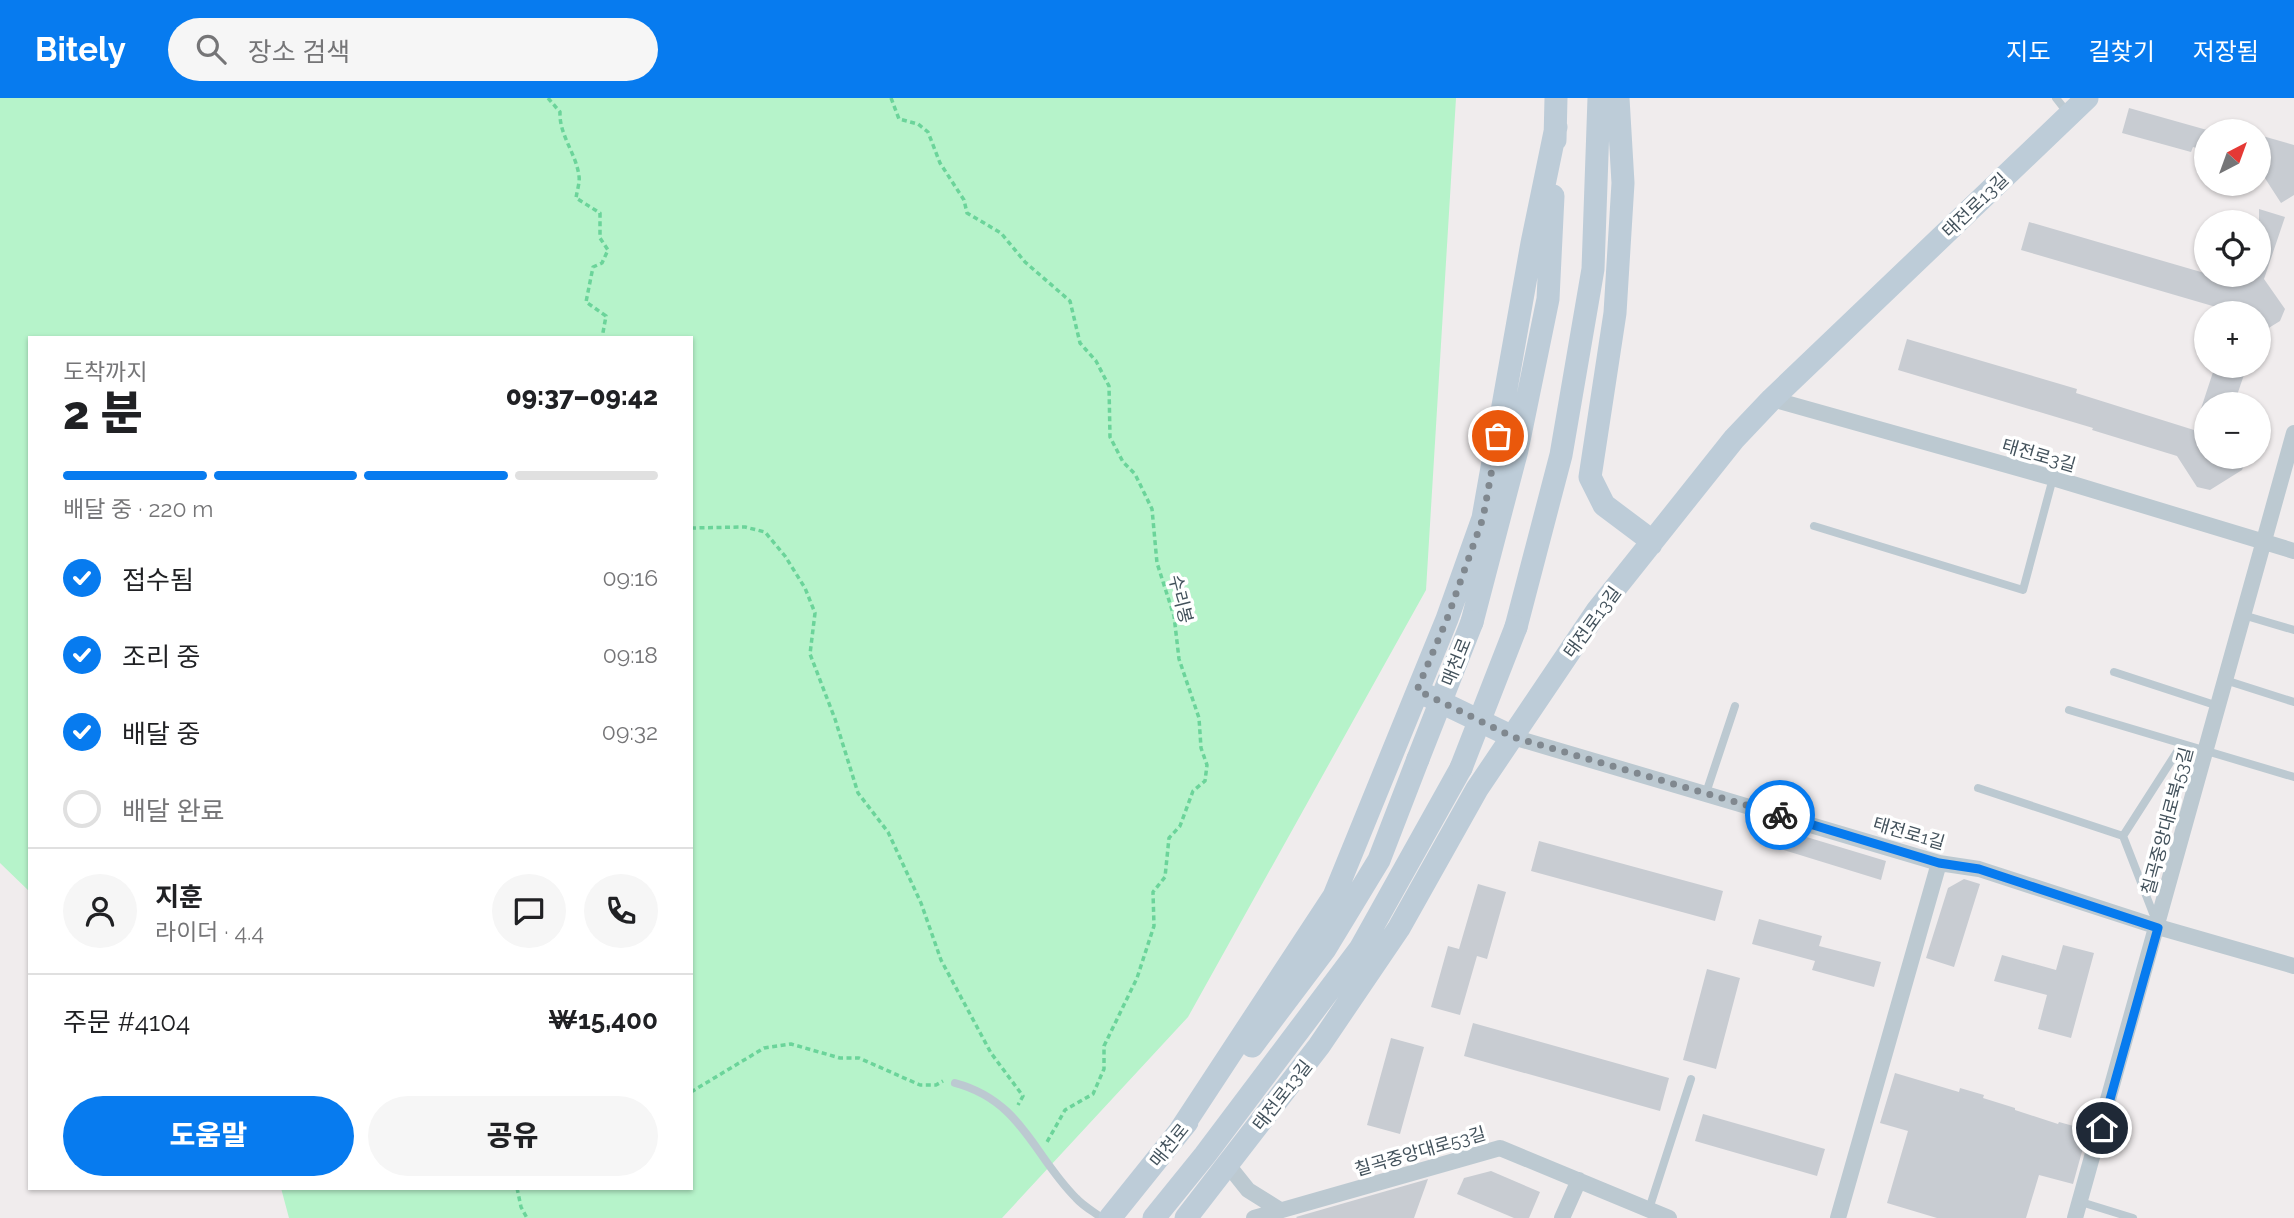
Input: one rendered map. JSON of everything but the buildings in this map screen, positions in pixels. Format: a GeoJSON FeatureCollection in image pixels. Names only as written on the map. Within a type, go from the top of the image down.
{"type":"FeatureCollection","features":[{"type":"Feature","properties":{"kind":"main road","name":"매천로"},"geometry":{"type":"LineString","coordinates":[[1110,1218],[1255,1043],[1325,949],[1380,860],[1472,622],[1517,450],[1548,299],[1556,98]]}},
{"type":"Feature","properties":{"kind":"main road","name":"매천로"},"geometry":{"type":"LineString","coordinates":[[1154,1218],[1205,1155],[1360,949],[1461,768],[1516,627],[1561,455],[1593,269],[1599,98]]}},
{"type":"Feature","properties":{"kind":"main road"},"geometry":{"type":"LineString","coordinates":[[1618,98],[1623,183],[1615,313],[1590,477],[1604,505],[1648,538],[1651,544]]}},
{"type":"Feature","properties":{"kind":"main road","name":"태전로13길"},"geometry":{"type":"LineString","coordinates":[[1186,1218],[1320,1046],[1399,928],[1477,789],[1597,611],[1734,439],[2062,107],[2087,98]]}},
{"type":"Feature","properties":{"kind":"main road"},"geometry":{"type":"LineString","coordinates":[[1179,1132],[1334,896],[1447,619],[1483,518],[1532,243],[1556,127]]}},
{"type":"Feature","properties":{"kind":"main road"},"geometry":{"type":"LineString","coordinates":[[1417,690],[1513,737]]}},
{"type":"Feature","properties":{"kind":"street","name":"태전로3길"},"geometry":{"type":"LineString","coordinates":[[1772,399],[2053,478],[2294,551]]}},
{"type":"Feature","properties":{"kind":"street","name":"칠곡중앙대로북53길"},"geometry":{"type":"LineString","coordinates":[[2078,1210],[2294,433]]}},
{"type":"Feature","properties":{"kind":"street","name":"태전로1길"},"geometry":{"type":"LineString","coordinates":[[1513,737],[1939,863],[1979,869],[2158,928],[2293,962]]}},
{"type":"Feature","properties":{"kind":"street"},"geometry":{"type":"LineString","coordinates":[[1838,1218],[1939,863]]}},
{"type":"Feature","properties":{"kind":"street","name":"칠곡중앙대로53길"},"geometry":{"type":"LineString","coordinates":[[1254,1218],[1500,1148],[1669,1218]]}},
{"type":"Feature","properties":{"kind":"street"},"geometry":{"type":"LineString","coordinates":[[1228,1165],[1248,1190],[1280,1210]]}},
{"type":"Feature","properties":{"kind":"street"},"geometry":{"type":"LineString","coordinates":[[1562,1218],[1578,1180]]}},
{"type":"Feature","properties":{"kind":"lane"},"geometry":{"type":"LineString","coordinates":[[1814,526],[2023,590],[2053,478]]}},
{"type":"Feature","properties":{"kind":"lane"},"geometry":{"type":"LineString","coordinates":[[2243,615],[2294,630]]}},
{"type":"Feature","properties":{"kind":"lane"},"geometry":{"type":"LineString","coordinates":[[2115,672],[2218,706]]}},
{"type":"Feature","properties":{"kind":"lane"},"geometry":{"type":"LineString","coordinates":[[2225,680],[2294,702]]}},
{"type":"Feature","properties":{"kind":"lane"},"geometry":{"type":"LineString","coordinates":[[1706,793],[1735,706]]}},
{"type":"Feature","properties":{"kind":"lane"},"geometry":{"type":"LineString","coordinates":[[2069,710],[2294,777]]}},
{"type":"Feature","properties":{"kind":"lane"},"geometry":{"type":"LineString","coordinates":[[2123,836],[2182,744]]}},
{"type":"Feature","properties":{"kind":"lane"},"geometry":{"type":"LineString","coordinates":[[1978,788],[2123,836]]}},
{"type":"Feature","properties":{"kind":"lane"},"geometry":{"type":"LineString","coordinates":[[2123,836],[2158,928]]}},
{"type":"Feature","properties":{"kind":"lane"},"geometry":{"type":"LineString","coordinates":[[1649,1209],[1691,1079]]}},
{"type":"Feature","properties":{"kind":"lane"},"geometry":{"type":"LineString","coordinates":[[955,1083],[975,1088],[1012,1115],[1076,1199],[1102,1218]]}},
{"type":"Feature","properties":{"kind":"lane"},"geometry":{"type":"LineString","coordinates":[[2078,1210],[2133,1218]]}},
{"type":"Feature","properties":{"kind":"path"},"geometry":{"type":"LineString","coordinates":[[548,98],[560,112],[559,126],[569,145],[579,176],[576,198],[600,213],[600,239],[608,250],[602,263],[593,267],[586,302],[606,316],[602,336]]}},
{"type":"Feature","properties":{"kind":"path","name":"수리봉"},"geometry":{"type":"LineString","coordinates":[[891,98],[899,119],[918,124],[928,132],[940,163],[964,200],[967,214],[1001,233],[1025,262],[1070,301],[1080,344],[1096,361],[1109,386],[1110,437],[1123,462],[1135,474],[1152,509],[1157,563],[1174,616],[1179,659],[1196,707],[1201,748],[1207,765],[1205,781],[1193,791],[1180,825],[1169,838],[1165,877],[1153,892],[1154,926],[1137,978],[1104,1046],[1104,1069],[1093,1094],[1065,1110],[1052,1130],[1042,1154]]}},
{"type":"Feature","properties":{"kind":"path"},"geometry":{"type":"LineString","coordinates":[[693,528],[745,527],[765,533],[785,556],[805,588],[815,613],[810,654],[835,719],[858,793],[888,832],[921,903],[941,960],[991,1053],[1023,1096],[1012,1115]]}},
{"type":"Feature","properties":{"kind":"path"},"geometry":{"type":"LineString","coordinates":[[693,1092],[764,1048],[791,1044],[840,1058],[859,1058],[920,1085],[936,1085],[945,1080],[955,1083]]}},
{"type":"Feature","properties":{"kind":"path"},"geometry":{"type":"LineString","coordinates":[[517,1190],[521,1207],[527,1218]]}},
{"type":"Feature","properties":{"kind":"green space"},"geometry":{"type":"Polygon","coordinates":[[[0,98],[1456,98],[1426,590],[1188,1017],[1002,1218],[289,1218],[282,1190],[693,1190],[693,336],[28,336],[28,890],[0,863],[0,98]]]}},
{"type":"Feature","properties":{"kind":"way so far"},"geometry":{"type":"LineString","coordinates":[[1498,436],[1483,518],[1447,619],[1417,690],[1513,737],[1780,815]]}},
{"type":"Feature","properties":{"kind":"route"},"geometry":{"type":"LineString","coordinates":[[1780,815],[1939,863],[1979,869],[2158,928],[2102,1128]]}}]}
